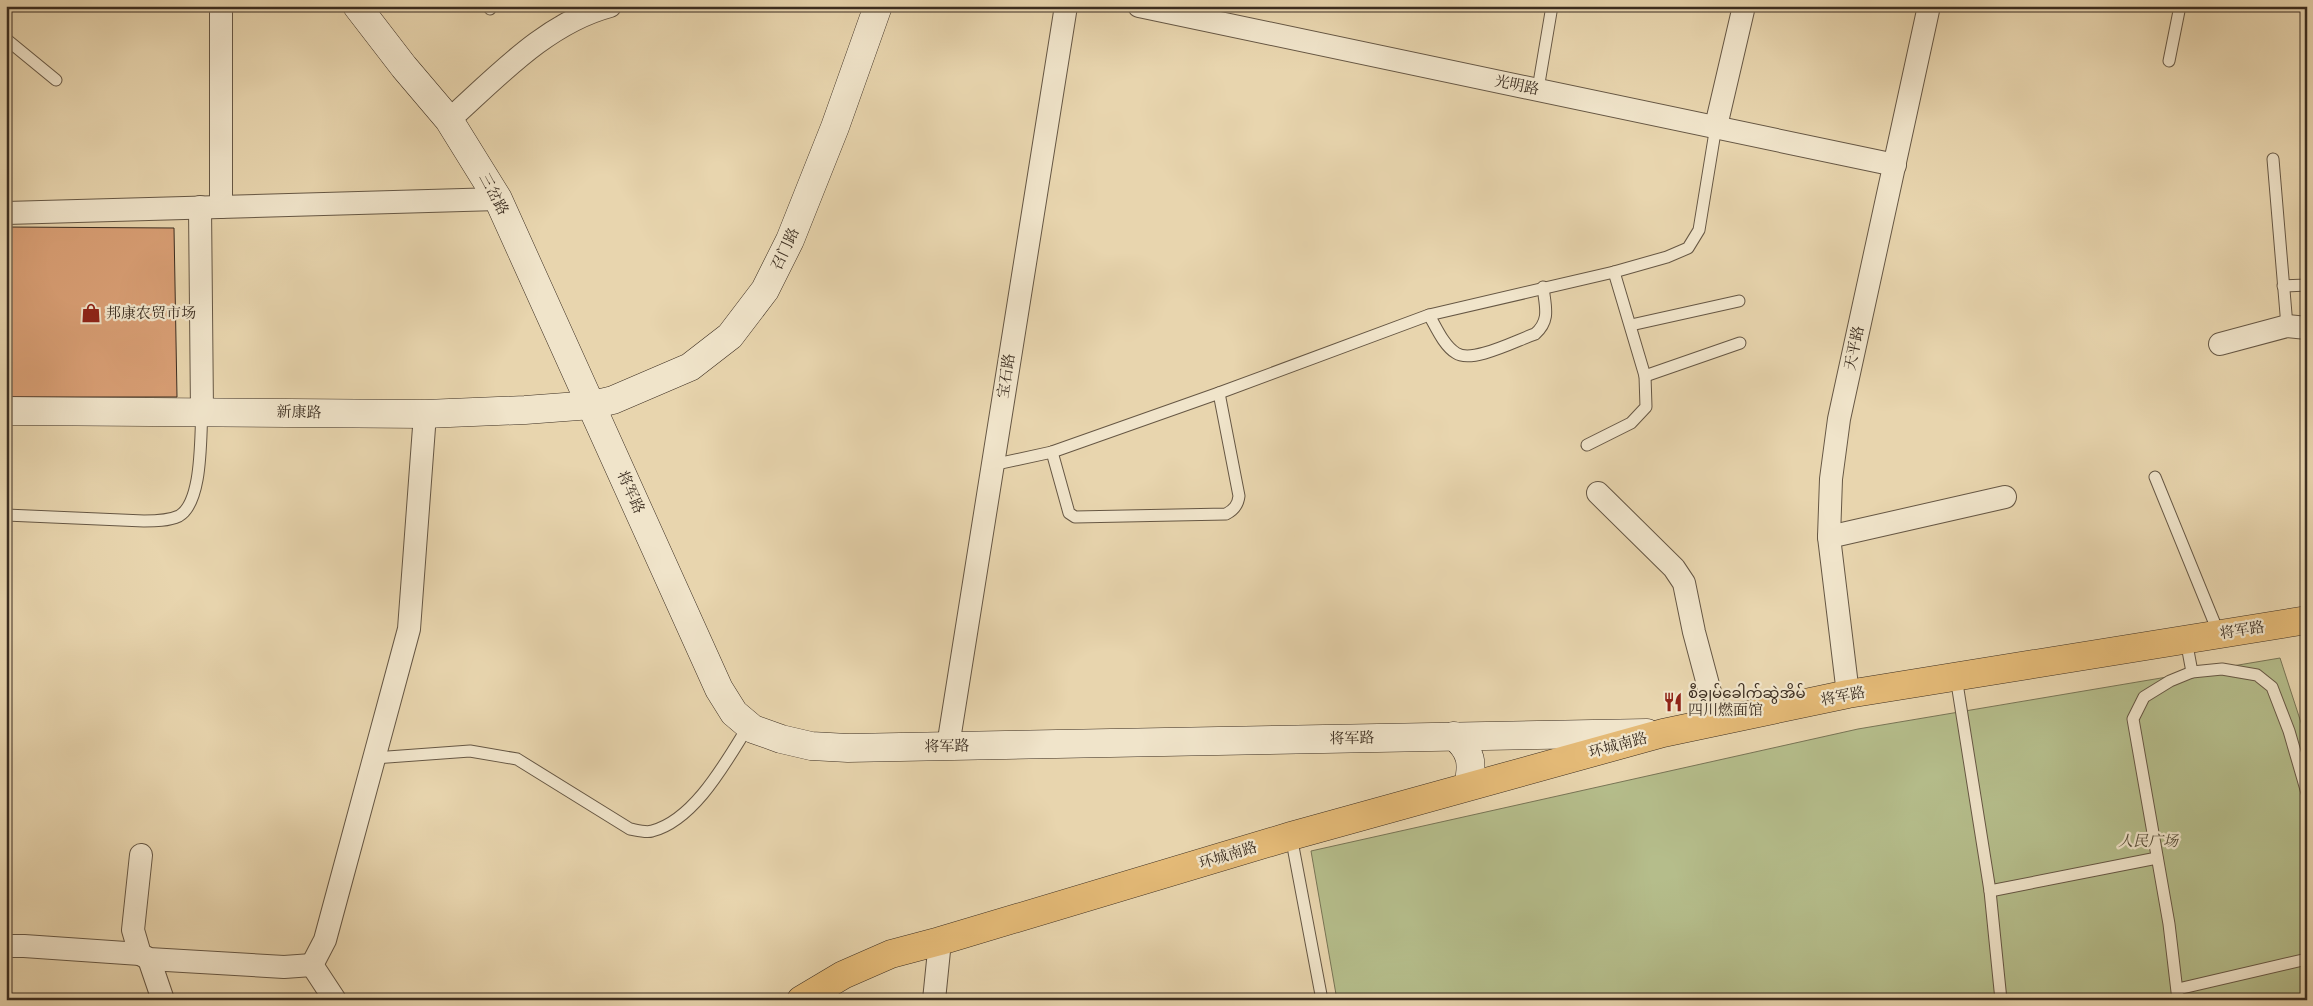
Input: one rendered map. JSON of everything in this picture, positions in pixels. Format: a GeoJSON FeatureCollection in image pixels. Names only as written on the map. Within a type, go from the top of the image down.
{"type":"FeatureCollection","features":[{"type":"Feature","properties":{"kind":"main road","name":"三岔路"},"geometry":{"type":"LineString","coordinates":[[358,6],[404,67],[449,120],[498,199],[592,406]]}},
{"type":"Feature","properties":{"kind":"main road","name":"召门路"},"geometry":{"type":"LineString","coordinates":[[592,406],[638,391],[690,367],[730,336],[766,290],[790,240],[835,127],[878,6]]}},
{"type":"Feature","properties":{"kind":"main road","name":"新康路"},"geometry":{"type":"LineString","coordinates":[[6,411],[425,414],[592,406]]}},
{"type":"Feature","properties":{"kind":"main road","name":"将军路"},"geometry":{"type":"LineString","coordinates":[[592,406],[719,690],[734,713],[753,729],[781,740],[812,746],[848,748],[1663,733],[1848,694],[2307,620]]}},
{"type":"Feature","properties":{"kind":"main road","name":"环城南路"},"geometry":{"type":"LineString","coordinates":[[801,1000],[843,975],[891,954],[940,942],[1291,836],[1663,733]]}},
{"type":"Feature","properties":{"kind":"main road"},"geometry":{"type":"LineString","coordinates":[[1454,736],[1466,746],[1470,756],[1471,775],[1468,786]]}},
{"type":"Feature","properties":{"kind":"street"},"geometry":{"type":"LineString","coordinates":[[202,411],[210,207],[221,6]]}},
{"type":"Feature","properties":{"kind":"street"},"geometry":{"type":"LineString","coordinates":[[449,120],[515,61],[562,25],[610,6]]}},
{"type":"Feature","properties":{"kind":"street","name":"宝石路"},"geometry":{"type":"LineString","coordinates":[[948,746],[1066,6]]}},
{"type":"Feature","properties":{"kind":"street","name":"光明路"},"geometry":{"type":"LineString","coordinates":[[1139,6],[1895,165]]}},
{"type":"Feature","properties":{"kind":"street"},"geometry":{"type":"LineString","coordinates":[[1716,126],[1744,6]]}},
{"type":"Feature","properties":{"kind":"street","name":"天平路"},"geometry":{"type":"LineString","coordinates":[[1848,694],[1829,537],[1831,479],[1839,419],[1929,6]]}},
{"type":"Feature","properties":{"kind":"street"},"geometry":{"type":"LineString","coordinates":[[6,213],[498,199]]}},
{"type":"Feature","properties":{"kind":"street"},"geometry":{"type":"LineString","coordinates":[[2220,344],[2297,327]]}},
{"type":"Feature","properties":{"kind":"street"},"geometry":{"type":"LineString","coordinates":[[312,965],[325,940],[409,629],[425,414]]}},
{"type":"Feature","properties":{"kind":"street"},"geometry":{"type":"LineString","coordinates":[[1598,493],[1674,568],[1684,583],[1694,632],[1718,722]]}},
{"type":"Feature","properties":{"kind":"street"},"geometry":{"type":"LineString","coordinates":[[1829,537],[2005,497]]}},
{"type":"Feature","properties":{"kind":"street"},"geometry":{"type":"LineString","coordinates":[[141,855],[133,930],[163,1000]]}},
{"type":"Feature","properties":{"kind":"street"},"geometry":{"type":"LineString","coordinates":[[934,1000],[940,942]]}},
{"type":"Feature","properties":{"kind":"street"},"geometry":{"type":"LineString","coordinates":[[6,946],[284,967],[312,965]]}},
{"type":"Feature","properties":{"kind":"street"},"geometry":{"type":"LineString","coordinates":[[312,965],[335,1000]]}},
{"type":"Feature","properties":{"kind":"lane"},"geometry":{"type":"LineString","coordinates":[[1538,89],[1552,6]]}},
{"type":"Feature","properties":{"kind":"lane"},"geometry":{"type":"LineString","coordinates":[[2168,61],[2180,6]]}},
{"type":"Feature","properties":{"kind":"lane"},"geometry":{"type":"LineString","coordinates":[[6,39],[56,80]]}},
{"type":"Feature","properties":{"kind":"lane"},"geometry":{"type":"LineString","coordinates":[[992,465],[1052,452],[1219,393],[1429,315],[1614,272],[1667,257],[1688,248],[1699,230],[1716,126]]}},
{"type":"Feature","properties":{"kind":"lane"},"geometry":{"type":"LineString","coordinates":[[2273,159],[2284,286],[2297,327]]}},
{"type":"Feature","properties":{"kind":"lane"},"geometry":{"type":"LineString","coordinates":[[1588,445],[1631,423],[1646,407],[1645,376],[1614,272]]}},
{"type":"Feature","properties":{"kind":"lane"},"geometry":{"type":"LineString","coordinates":[[2284,286],[2307,285]]}},
{"type":"Feature","properties":{"kind":"lane"},"geometry":{"type":"LineString","coordinates":[[1429,315],[1442,337],[1456,354],[1474,357],[1535,334],[1543,327],[1547,318],[1543,287]]}},
{"type":"Feature","properties":{"kind":"lane"},"geometry":{"type":"LineString","coordinates":[[1631,325],[1739,301]]}},
{"type":"Feature","properties":{"kind":"lane"},"geometry":{"type":"LineString","coordinates":[[1645,376],[1740,343]]}},
{"type":"Feature","properties":{"kind":"lane"},"geometry":{"type":"LineString","coordinates":[[1052,452],[1069,514],[1074,517],[1226,514],[1232,511],[1238,504],[1239,496],[1219,393]]}},
{"type":"Feature","properties":{"kind":"lane"},"geometry":{"type":"LineString","coordinates":[[6,515],[144,521],[166,520],[180,515],[189,505],[196,489],[202,411]]}},
{"type":"Feature","properties":{"kind":"lane"},"geometry":{"type":"LineString","coordinates":[[2155,477],[2219,634]]}},
{"type":"Feature","properties":{"kind":"lane"},"geometry":{"type":"LineString","coordinates":[[2186,640],[2192,672]]}},
{"type":"Feature","properties":{"kind":"lane"},"geometry":{"type":"LineString","coordinates":[[2307,793],[2289,730],[2272,687],[2257,675],[2222,669],[2192,672],[2144,696],[2133,719],[2178,994],[2307,959]]}},
{"type":"Feature","properties":{"kind":"lane"},"geometry":{"type":"LineString","coordinates":[[1956,677],[1990,891],[2001,1000]]}},
{"type":"Feature","properties":{"kind":"lane"},"geometry":{"type":"LineString","coordinates":[[374,758],[470,751],[517,759],[630,829],[651,832],[673,821],[706,792],[749,725]]}},
{"type":"Feature","properties":{"kind":"lane"},"geometry":{"type":"LineString","coordinates":[[1291,836],[1322,1000]]}},
{"type":"Feature","properties":{"kind":"lane"},"geometry":{"type":"LineString","coordinates":[[1990,891],[2157,858]]}},
{"type":"Feature","properties":{"kind":"green space","name":"人民广场"},"geometry":{"type":"Polygon","coordinates":[[[2280,658],[2307,741],[2307,1000],[1337,1000],[1311,851],[1858,729],[2280,658]]]}},
{"type":"Feature","properties":{"kind":"building","name":"邦康农贸市场"},"geometry":{"type":"Polygon","coordinates":[[[6,227],[174,228],[177,397],[6,397],[6,227]]]}},
{"type":"Feature","properties":{"kind":"place","name":"邦康农贸市场"},"geometry":{"type":"Point","coordinates":[91,313]}},
{"type":"Feature","properties":{"kind":"place","name":"စီချွမ်ခေါက်ဆွဲအိမ် 四川燃面馆"},"geometry":{"type":"Point","coordinates":[1673,702]}}]}
